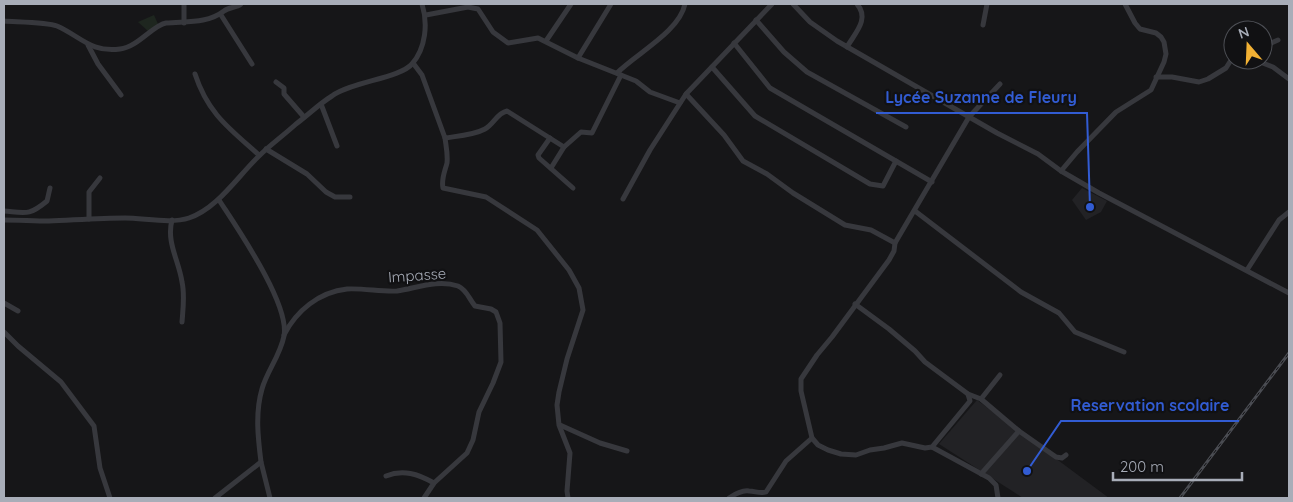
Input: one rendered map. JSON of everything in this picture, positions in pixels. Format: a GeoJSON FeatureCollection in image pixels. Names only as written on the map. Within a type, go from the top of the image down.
{"type":"FeatureCollection","features":[{"type":"Feature","properties":{"kind":"street"},"geometry":{"type":"LineString","coordinates":[[184,4],[184,23]]}},
{"type":"Feature","properties":{"kind":"street"},"geometry":{"type":"LineString","coordinates":[[4,21],[57,26],[88,45],[95,48],[112,50],[122,49],[136,43],[161,25],[184,23],[221,15],[224,11],[241,4]]}},
{"type":"Feature","properties":{"kind":"street"},"geometry":{"type":"LineString","coordinates":[[11,212],[7,220],[124,218],[181,220],[193,217],[219,200],[266,149],[332,95],[343,89],[399,72],[409,67],[423,44],[426,15],[422,4]]}},
{"type":"Feature","properties":{"kind":"street"},"geometry":{"type":"LineString","coordinates":[[546,41],[571,4]]}},
{"type":"Feature","properties":{"kind":"street"},"geometry":{"type":"LineString","coordinates":[[578,58],[611,4]]}},
{"type":"Feature","properties":{"kind":"street"},"geometry":{"type":"LineString","coordinates":[[550,168],[564,146],[581,132],[592,133],[619,74],[628,62],[670,29],[682,14],[685,4]]}},
{"type":"Feature","properties":{"kind":"street"},"geometry":{"type":"LineString","coordinates":[[623,199],[686,94],[772,4]]}},
{"type":"Feature","properties":{"kind":"street"},"geometry":{"type":"LineString","coordinates":[[793,4],[810,22],[847,47],[997,134],[1038,154],[1061,171],[1144,218],[1289,293]]}},
{"type":"Feature","properties":{"kind":"street"},"geometry":{"type":"LineString","coordinates":[[847,47],[863,18],[863,13],[857,4]]}},
{"type":"Feature","properties":{"kind":"street"},"geometry":{"type":"LineString","coordinates":[[983,24],[987,4]]}},
{"type":"Feature","properties":{"kind":"street"},"geometry":{"type":"LineString","coordinates":[[1061,171],[1116,112],[1151,90],[1166,54],[1164,42],[1156,33],[1140,29],[1125,4]]}},
{"type":"Feature","properties":{"kind":"street"},"geometry":{"type":"LineString","coordinates":[[426,15],[473,7],[481,11],[494,32],[508,43],[532,38],[546,41],[578,58],[636,81],[650,92],[680,103]]}},
{"type":"Feature","properties":{"kind":"street"},"geometry":{"type":"LineString","coordinates":[[221,15],[252,64]]}},
{"type":"Feature","properties":{"kind":"street"},"geometry":{"type":"LineString","coordinates":[[756,20],[784,52],[807,72],[906,128]]}},
{"type":"Feature","properties":{"kind":"street"},"geometry":{"type":"LineString","coordinates":[[1273,42],[1278,40]]}},
{"type":"Feature","properties":{"kind":"street"},"geometry":{"type":"LineString","coordinates":[[734,43],[770,88],[932,182]]}},
{"type":"Feature","properties":{"kind":"street"},"geometry":{"type":"LineString","coordinates":[[88,45],[98,64],[121,96]]}},
{"type":"Feature","properties":{"kind":"street"},"geometry":{"type":"LineString","coordinates":[[413,63],[422,75],[445,138],[447,152],[443,179],[444,188],[486,197],[537,230],[569,270],[579,288],[582,310],[567,359],[559,392],[558,405],[559,425],[570,454],[568,498]]}},
{"type":"Feature","properties":{"kind":"street"},"geometry":{"type":"LineString","coordinates":[[712,66],[756,116],[870,184],[883,186],[896,161]]}},
{"type":"Feature","properties":{"kind":"street"},"geometry":{"type":"LineString","coordinates":[[1273,67],[1289,79]]}},
{"type":"Feature","properties":{"kind":"street"},"geometry":{"type":"LineString","coordinates":[[1156,78],[1172,77],[1199,82],[1208,80],[1223,70]]}},
{"type":"Feature","properties":{"kind":"street"},"geometry":{"type":"LineString","coordinates":[[195,74],[200,89],[215,114],[227,127],[260,155]]}},
{"type":"Feature","properties":{"kind":"street"},"geometry":{"type":"LineString","coordinates":[[276,82],[284,88],[284,94],[304,118]]}},
{"type":"Feature","properties":{"kind":"street"},"geometry":{"type":"LineString","coordinates":[[998,498],[995,483],[932,447],[925,448],[902,443],[856,455],[841,454],[818,445],[812,438],[800,391],[802,379],[817,355],[841,326],[855,304],[889,260],[896,243],[969,117],[1000,84]]}},
{"type":"Feature","properties":{"kind":"street"},"geometry":{"type":"LineString","coordinates":[[686,94],[724,135],[742,161],[767,174],[793,193],[845,225],[870,230],[896,243]]}},
{"type":"Feature","properties":{"kind":"street"},"geometry":{"type":"LineString","coordinates":[[321,104],[337,146]]}},
{"type":"Feature","properties":{"kind":"street"},"geometry":{"type":"LineString","coordinates":[[445,138],[485,129],[502,112],[507,112],[564,146]]}},
{"type":"Feature","properties":{"kind":"street"},"geometry":{"type":"LineString","coordinates":[[550,138],[538,156],[572,188]]}},
{"type":"Feature","properties":{"kind":"street"},"geometry":{"type":"LineString","coordinates":[[266,149],[307,174],[326,192],[335,197],[350,197]]}},
{"type":"Feature","properties":{"kind":"street"},"geometry":{"type":"LineString","coordinates":[[89,219],[89,192],[100,178]]}},
{"type":"Feature","properties":{"kind":"street"},"geometry":{"type":"LineString","coordinates":[[4,211],[33,212],[47,201],[50,188]]}},
{"type":"Feature","properties":{"kind":"street"},"geometry":{"type":"LineString","coordinates":[[219,200],[270,282],[283,319],[284,335],[277,357],[262,390],[257,432],[261,462],[270,498]]}},
{"type":"Feature","properties":{"kind":"street"},"geometry":{"type":"LineString","coordinates":[[915,211],[1021,292],[1059,313],[1075,332],[1124,352]]}},
{"type":"Feature","properties":{"kind":"street"},"geometry":{"type":"LineString","coordinates":[[1247,270],[1279,220],[1289,212]]}},
{"type":"Feature","properties":{"kind":"street"},"geometry":{"type":"LineString","coordinates":[[172,220],[170,229],[171,242],[183,284],[182,322]]}},
{"type":"Feature","properties":{"kind":"street","name":"Impasse"},"geometry":{"type":"LineString","coordinates":[[284,335],[292,321],[315,300],[348,289],[395,291],[442,283],[452,284],[460,287],[475,306],[496,312],[500,323],[501,362],[497,375],[479,412],[474,440],[467,453],[434,483],[424,498]]}},
{"type":"Feature","properties":{"kind":"street"},"geometry":{"type":"LineString","coordinates":[[4,303],[18,311]]}},
{"type":"Feature","properties":{"kind":"street"},"geometry":{"type":"LineString","coordinates":[[855,304],[879,320],[925,362],[968,394],[979,398],[1019,431],[1056,457],[1062,458],[1066,455]]}},
{"type":"Feature","properties":{"kind":"street"},"geometry":{"type":"LineString","coordinates":[[4,332],[61,382],[94,426],[100,468],[110,498]]}},
{"type":"Feature","properties":{"kind":"street"},"geometry":{"type":"LineString","coordinates":[[932,447],[970,401],[979,398],[1000,375]]}},
{"type":"Feature","properties":{"kind":"street"},"geometry":{"type":"LineString","coordinates":[[968,394],[970,401]]}},
{"type":"Feature","properties":{"kind":"street"},"geometry":{"type":"LineString","coordinates":[[559,425],[600,443],[627,451]]}},
{"type":"Feature","properties":{"kind":"street"},"geometry":{"type":"LineString","coordinates":[[981,474],[1019,431]]}},
{"type":"Feature","properties":{"kind":"street"},"geometry":{"type":"LineString","coordinates":[[729,498],[742,491],[766,492],[786,461],[812,438]]}},
{"type":"Feature","properties":{"kind":"street"},"geometry":{"type":"LineString","coordinates":[[215,498],[261,462]]}},
{"type":"Feature","properties":{"kind":"street"},"geometry":{"type":"LineString","coordinates":[[386,476],[393,473],[407,472],[434,483]]}},
{"type":"Feature","properties":{"kind":"shaded area"},"geometry":{"type":"Polygon","coordinates":[[[154,15],[158,24],[149,32],[138,22],[154,15]]]}},
{"type":"Feature","properties":{"kind":"shaded area"},"geometry":{"type":"Polygon","coordinates":[[[1082,188],[1107,201],[1101,212],[1086,220],[1072,200],[1082,188]]]}},
{"type":"Feature","properties":{"kind":"shaded area"},"geometry":{"type":"Polygon","coordinates":[[[977,400],[1109,498],[1023,498],[939,444],[977,400]]]}},
{"type":"Feature","properties":{"kind":"railway"},"geometry":{"type":"LineString","coordinates":[[1180,498],[1289,353]]}},
{"type":"Feature","properties":{"kind":"place","name":"Lycée Suzanne de Fleury"},"geometry":{"type":"Point","coordinates":[1090,207]}},
{"type":"Feature","properties":{"kind":"place","name":"Reservation scolaire"},"geometry":{"type":"Point","coordinates":[1027,471]}}]}
